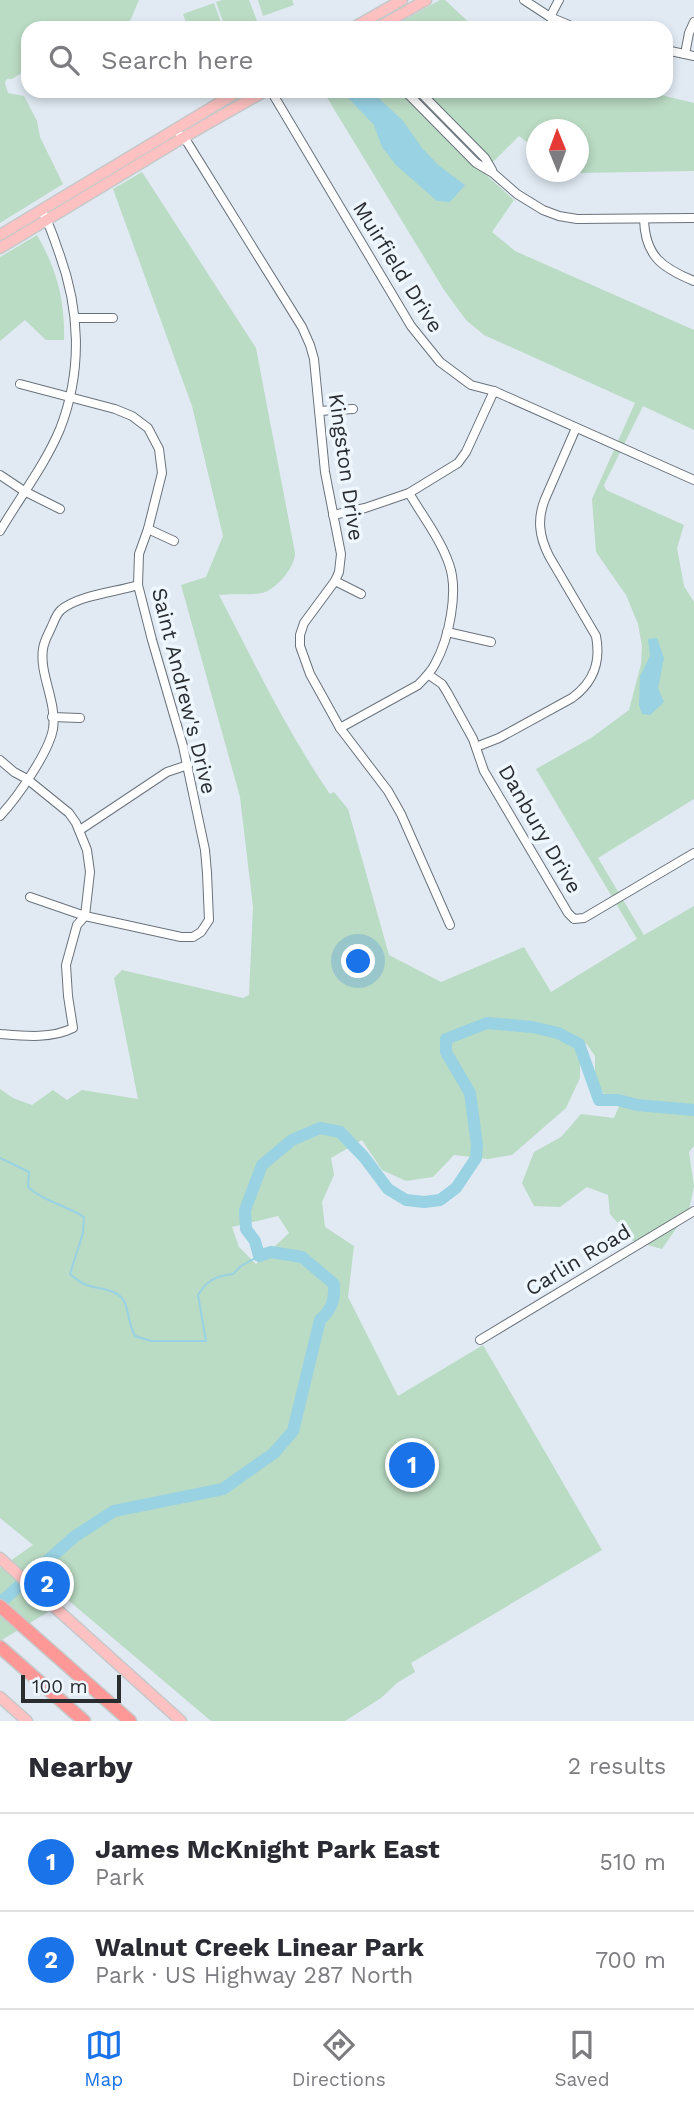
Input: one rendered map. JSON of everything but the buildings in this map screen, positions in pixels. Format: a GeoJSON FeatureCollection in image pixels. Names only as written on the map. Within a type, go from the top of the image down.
{"type":"FeatureCollection","features":[{"type":"Feature","properties":{"kind":"highway"},"geometry":{"type":"LineString","coordinates":[[0,1606],[130,1721]]}},
{"type":"Feature","properties":{"kind":"highway"},"geometry":{"type":"LineString","coordinates":[[3,1649],[84,1721]]}},
{"type":"Feature","properties":{"kind":"main road"},"geometry":{"type":"LineString","coordinates":[[389,21],[426,0]]}},
{"type":"Feature","properties":{"kind":"main road"},"geometry":{"type":"LineString","coordinates":[[366,21],[397,1]]}},
{"type":"Feature","properties":{"kind":"main road"},"geometry":{"type":"LineString","coordinates":[[0,235],[227,98]]}},
{"type":"Feature","properties":{"kind":"main road"},"geometry":{"type":"LineString","coordinates":[[0,248],[253,98]]}},
{"type":"Feature","properties":{"kind":"main road"},"geometry":{"type":"LineString","coordinates":[[0,1558],[181,1721]]}},
{"type":"Feature","properties":{"kind":"main road"},"geometry":{"type":"LineString","coordinates":[[0,1697],[27,1721]]}},
{"type":"Feature","properties":{"kind":"street"},"geometry":{"type":"LineString","coordinates":[[524,0],[559,21]]}},
{"type":"Feature","properties":{"kind":"street"},"geometry":{"type":"LineString","coordinates":[[550,17],[559,0]]}},
{"type":"Feature","properties":{"kind":"street"},"geometry":{"type":"LineString","coordinates":[[689,55],[689,33],[694,22]]}},
{"type":"Feature","properties":{"kind":"street","name":"Muirfield Drive"},"geometry":{"type":"LineString","coordinates":[[275,98],[411,326],[440,362],[471,385],[494,391],[694,480]]}},
{"type":"Feature","properties":{"kind":"street"},"geometry":{"type":"LineString","coordinates":[[412,98],[476,163],[493,173],[531,204],[559,216],[577,219],[694,218]]}},
{"type":"Feature","properties":{"kind":"street"},"geometry":{"type":"LineString","coordinates":[[426,98],[485,158],[493,173]]}},
{"type":"Feature","properties":{"kind":"street","name":"Kingston Drive"},"geometry":{"type":"LineString","coordinates":[[173,130],[184,137],[302,327],[310,345],[314,359],[321,441],[341,554],[335,581],[304,623],[300,646],[310,674],[340,728],[388,791],[401,814],[450,925]]}},
{"type":"Feature","properties":{"kind":"street"},"geometry":{"type":"LineString","coordinates":[[0,531],[40,470],[59,430],[70,396],[76,357],[74,307],[68,275],[47,220],[40,209]]}},
{"type":"Feature","properties":{"kind":"street"},"geometry":{"type":"LineString","coordinates":[[644,219],[644,234],[654,256],[662,265],[694,281]]}},
{"type":"Feature","properties":{"kind":"street"},"geometry":{"type":"LineString","coordinates":[[75,318],[113,318]]}},
{"type":"Feature","properties":{"kind":"street","name":"Saint Andrew's Drive"},"geometry":{"type":"LineString","coordinates":[[20,384],[70,396],[132,416],[148,428],[153,436],[159,449],[162,473],[138,562],[138,585],[188,765],[205,850],[209,920],[205,928],[193,937],[181,937],[85,916]]}},
{"type":"Feature","properties":{"kind":"street"},"geometry":{"type":"LineString","coordinates":[[333,515],[365,508],[409,493],[458,463],[466,452],[494,391]]}},
{"type":"Feature","properties":{"kind":"street"},"geometry":{"type":"LineString","coordinates":[[319,411],[354,409]]}},
{"type":"Feature","properties":{"kind":"street"},"geometry":{"type":"LineString","coordinates":[[476,747],[499,738],[572,698],[583,690],[596,669],[599,650],[596,636],[549,556],[540,527],[541,509],[576,428]]}},
{"type":"Feature","properties":{"kind":"street"},"geometry":{"type":"LineString","coordinates":[[0,475],[60,509]]}},
{"type":"Feature","properties":{"kind":"street"},"geometry":{"type":"LineString","coordinates":[[340,728],[406,693],[429,674],[443,648],[453,586],[449,563],[409,493]]}},
{"type":"Feature","properties":{"kind":"street"},"geometry":{"type":"LineString","coordinates":[[148,529],[174,541]]}},
{"type":"Feature","properties":{"kind":"street"},"geometry":{"type":"LineString","coordinates":[[335,581],[361,594]]}},
{"type":"Feature","properties":{"kind":"street"},"geometry":{"type":"LineString","coordinates":[[0,816],[14,801],[51,737],[51,697],[42,652],[57,615],[69,605],[83,599],[138,585]]}},
{"type":"Feature","properties":{"kind":"street"},"geometry":{"type":"LineString","coordinates":[[447,632],[491,642]]}},
{"type":"Feature","properties":{"kind":"street","name":"Danbury Drive"},"geometry":{"type":"LineString","coordinates":[[429,674],[442,684],[447,692],[476,747],[484,771],[568,913],[575,919],[584,918],[694,853]]}},
{"type":"Feature","properties":{"kind":"street"},"geometry":{"type":"LineString","coordinates":[[52,717],[80,718]]}},
{"type":"Feature","properties":{"kind":"street"},"geometry":{"type":"LineString","coordinates":[[0,760],[69,813],[80,830],[87,850],[90,872],[85,916],[77,925],[66,965],[74,1028],[61,1034],[0,1034]]}},
{"type":"Feature","properties":{"kind":"street"},"geometry":{"type":"LineString","coordinates":[[80,830],[167,772],[188,765]]}},
{"type":"Feature","properties":{"kind":"street"},"geometry":{"type":"LineString","coordinates":[[30,897],[85,916]]}},
{"type":"Feature","properties":{"kind":"street","name":"Carlin Road"},"geometry":{"type":"LineString","coordinates":[[480,1340],[694,1211]]}},
{"type":"Feature","properties":{"kind":"green space"},"geometry":{"type":"Polygon","coordinates":[[[0,0],[139,0],[130,21],[21,21],[21,73],[7,79],[5,83],[8,93],[25,98],[63,184],[0,223],[0,0]]]}},
{"type":"Feature","properties":{"kind":"green space"},"geometry":{"type":"Polygon","coordinates":[[[249,0],[257,21],[223,21],[216,2],[249,0]]]}},
{"type":"Feature","properties":{"kind":"green space"},"geometry":{"type":"Polygon","coordinates":[[[258,0],[292,0],[294,5],[263,16],[258,0]]]}},
{"type":"Feature","properties":{"kind":"green space"},"geometry":{"type":"Polygon","coordinates":[[[440,0],[445,0],[468,21],[402,21],[440,0]]]}},
{"type":"Feature","properties":{"kind":"green space"},"geometry":{"type":"Polygon","coordinates":[[[214,3],[220,21],[186,21],[183,14],[214,3]]]}},
{"type":"Feature","properties":{"kind":"green space"},"geometry":{"type":"Polygon","coordinates":[[[327,98],[673,98],[694,103],[694,171],[589,173],[589,119],[526,119],[526,141],[519,136],[483,172],[514,200],[492,232],[515,251],[694,330],[694,430],[643,406],[604,485],[606,490],[684,525],[677,548],[684,586],[694,602],[694,799],[598,858],[644,935],[694,906],[694,1146],[689,1152],[694,1186],[689,1210],[662,1249],[633,1241],[610,1214],[608,1195],[587,1187],[560,1207],[534,1206],[522,1183],[534,1152],[561,1137],[581,1114],[614,1118],[622,1099],[605,1095],[595,1082],[595,1056],[586,1043],[580,1052],[580,1078],[566,1108],[512,1155],[488,1159],[454,1155],[433,1177],[406,1181],[382,1170],[362,1140],[331,1158],[334,1175],[322,1202],[325,1227],[354,1246],[348,1297],[398,1396],[483,1345],[602,1550],[411,1663],[415,1672],[345,1721],[211,1721],[68,1600],[0,1641],[0,1568],[33,1545],[0,1518],[0,1089],[13,1098],[32,1105],[53,1090],[67,1100],[82,1090],[138,1099],[114,978],[122,970],[243,998],[249,995],[253,907],[240,797],[181,585],[206,577],[223,536],[192,406],[113,189],[142,172],[256,348],[295,553],[285,576],[265,592],[219,595],[299,746],[330,794],[334,792],[348,809],[389,955],[441,982],[524,947],[551,992],[637,939],[536,769],[591,738],[629,710],[641,664],[642,646],[638,624],[626,595],[596,552],[592,499],[635,403],[484,335],[466,320],[444,290],[327,98]],[[278,1216],[232,1227],[239,1247],[256,1264],[289,1233],[278,1216]]]}},
{"type":"Feature","properties":{"kind":"green space"},"geometry":{"type":"Polygon","coordinates":[[[37,235],[50,261],[58,286],[64,340],[46,340],[25,320],[0,341],[0,257],[37,235]]]}},
{"type":"Feature","properties":{"kind":"water"},"geometry":{"type":"Polygon","coordinates":[[[348,98],[378,98],[403,121],[438,165],[465,185],[450,202],[437,201],[396,165],[382,147],[374,125],[348,98]]]}},
{"type":"Feature","properties":{"kind":"water"},"geometry":{"type":"Polygon","coordinates":[[[657,638],[664,658],[658,688],[664,702],[650,715],[642,714],[639,705],[640,676],[650,656],[648,639],[657,638]]]}},
{"type":"Feature","properties":{"kind":"waterway"},"geometry":{"type":"LineString","coordinates":[[0,1603],[74,1537],[114,1511],[223,1489],[274,1453],[293,1431],[320,1320],[332,1304],[334,1284],[302,1257],[271,1252],[259,1256],[255,1241],[246,1229],[245,1210],[262,1165],[292,1140],[320,1128],[340,1132],[364,1157],[388,1189],[406,1200],[440,1200],[456,1188],[476,1158],[477,1145],[470,1093],[446,1052],[446,1039],[487,1023],[532,1027],[558,1033],[579,1044],[599,1100],[694,1110]]}},
{"type":"Feature","properties":{"kind":"waterway"},"geometry":{"type":"LineString","coordinates":[[0,1158],[29,1172],[28,1187],[34,1192],[84,1217],[83,1233],[70,1274],[84,1284],[112,1292],[122,1298],[135,1336],[151,1341],[206,1341],[198,1295],[212,1280],[233,1274],[259,1256]]}},
{"type":"Feature","properties":{"kind":"place","name":"James McKnight Park East"},"geometry":{"type":"Point","coordinates":[412,1465]}},
{"type":"Feature","properties":{"kind":"place","name":"Walnut Creek Linear Park"},"geometry":{"type":"Point","coordinates":[47,1584]}}]}
